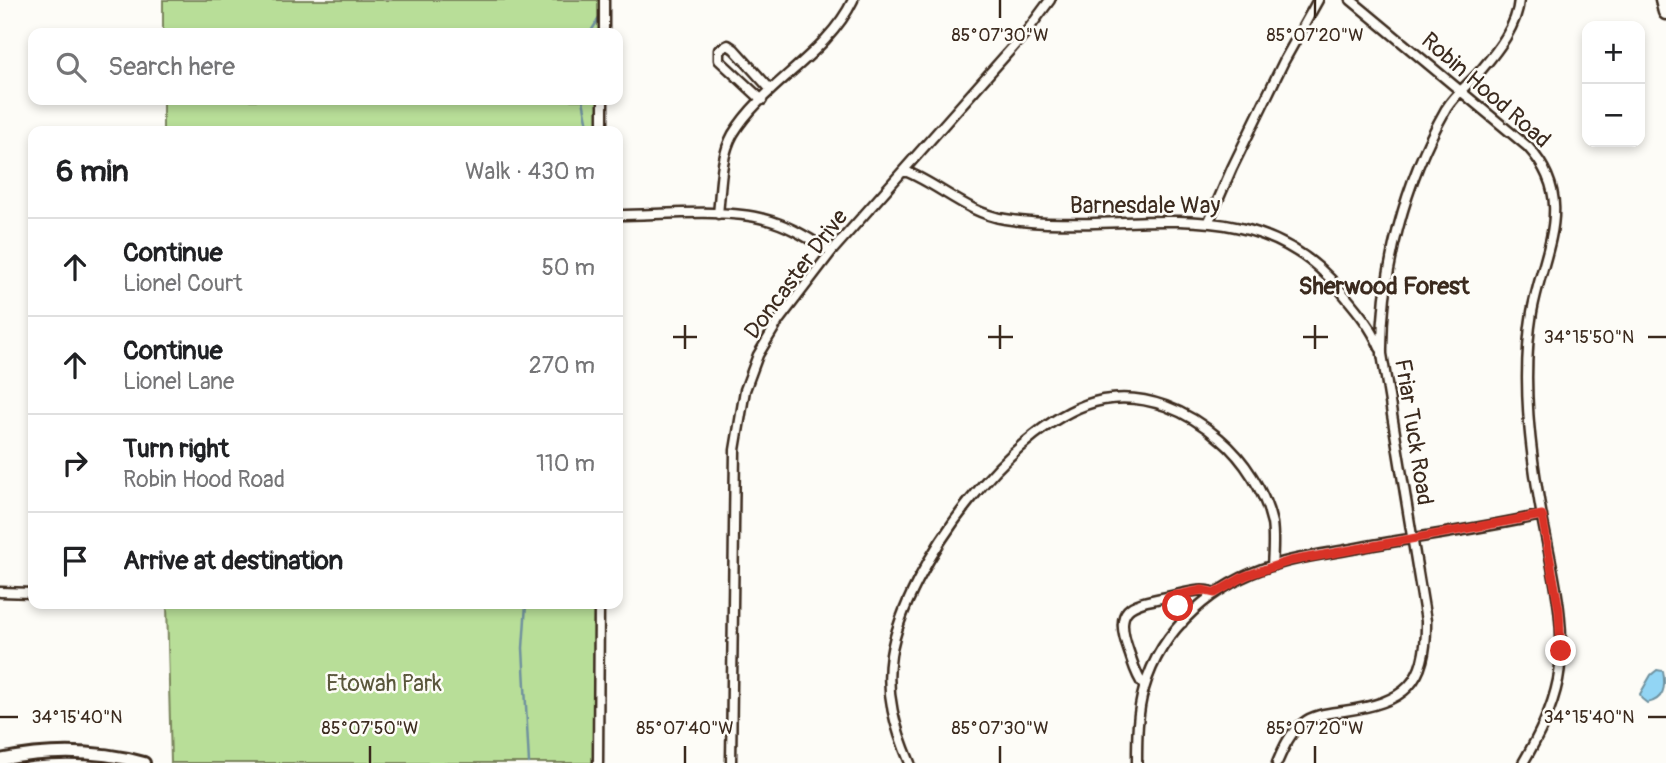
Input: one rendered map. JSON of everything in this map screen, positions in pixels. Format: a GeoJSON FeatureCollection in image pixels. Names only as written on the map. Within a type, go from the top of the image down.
{"type":"FeatureCollection","features":[{"type":"Feature","properties":{"kind":"highway"},"geometry":{"type":"LineString","coordinates":[[1663,0],[1666,12]]}},
{"type":"Feature","properties":{"kind":"main road"},"geometry":{"type":"LineString","coordinates":[[0,760],[79,752],[144,763]]}},
{"type":"Feature","properties":{"kind":"street"},"geometry":{"type":"LineString","coordinates":[[604,0],[604,28]]}},
{"type":"Feature","properties":{"kind":"street"},"geometry":{"type":"LineString","coordinates":[[718,214],[723,166],[733,134],[771,90],[829,34],[853,0]]}},
{"type":"Feature","properties":{"kind":"street","name":"Doncaster Drive"},"geometry":{"type":"LineString","coordinates":[[731,763],[733,478],[739,418],[758,355],[779,320],[831,252],[1027,31],[1050,0]]}},
{"type":"Feature","properties":{"kind":"street"},"geometry":{"type":"LineString","coordinates":[[1209,221],[1284,61],[1318,0]]}},
{"type":"Feature","properties":{"kind":"street","name":"Robin Hood Road"},"geometry":{"type":"LineString","coordinates":[[1352,0],[1513,134],[1538,159],[1547,173],[1555,199],[1556,213],[1551,242],[1533,309],[1527,365],[1528,420],[1559,610],[1560,666],[1551,705],[1523,763]]}},
{"type":"Feature","properties":{"kind":"street","name":"Friar Tuck Road"},"geometry":{"type":"LineString","coordinates":[[1277,763],[1288,740],[1303,723],[1323,714],[1381,703],[1400,694],[1416,678],[1425,656],[1426,621],[1382,354],[1384,309],[1396,239],[1426,148],[1459,90],[1480,71],[1509,32],[1519,0]]}},
{"type":"Feature","properties":{"kind":"street"},"geometry":{"type":"LineString","coordinates":[[762,100],[719,60],[719,50],[728,45],[771,90]]}},
{"type":"Feature","properties":{"kind":"street"},"geometry":{"type":"LineString","coordinates":[[603,105],[603,126]]}},
{"type":"Feature","properties":{"kind":"street","name":"Barnesdale Way"},"geometry":{"type":"LineString","coordinates":[[905,171],[923,178],[976,211],[1001,218],[1039,223],[1209,221],[1264,233],[1294,247],[1332,279],[1363,318],[1376,338],[1382,354]]}},
{"type":"Feature","properties":{"kind":"street"},"geometry":{"type":"LineString","coordinates":[[623,215],[751,216],[776,222],[831,252]]}},
{"type":"Feature","properties":{"kind":"street"},"geometry":{"type":"LineString","coordinates":[[1363,318],[1376,318],[1384,309]]}},
{"type":"Feature","properties":{"kind":"street"},"geometry":{"type":"LineString","coordinates":[[910,763],[898,734],[889,682],[891,654],[905,605],[955,520],[974,495],[1011,456],[1042,429],[1061,417],[1101,400],[1126,398],[1154,402],[1195,420],[1234,452],[1264,499],[1272,525],[1272,566]]}},
{"type":"Feature","properties":{"kind":"street"},"geometry":{"type":"LineString","coordinates":[[1137,763],[1144,686],[1156,661],[1182,623],[1201,602],[1215,593],[1272,566],[1542,515]]}},
{"type":"Feature","properties":{"kind":"street"},"geometry":{"type":"LineString","coordinates":[[1144,686],[1125,641],[1121,621],[1123,615],[1136,604],[1202,590],[1215,593]]}},
{"type":"Feature","properties":{"kind":"street"},"geometry":{"type":"LineString","coordinates":[[0,593],[28,593]]}},
{"type":"Feature","properties":{"kind":"street"},"geometry":{"type":"LineString","coordinates":[[1168,597],[1178,606],[1182,623]]}},
{"type":"Feature","properties":{"kind":"street"},"geometry":{"type":"LineString","coordinates":[[598,763],[599,609]]}},
{"type":"Feature","properties":{"kind":"green space"},"geometry":{"type":"Polygon","coordinates":[[[163,0],[603,0],[603,28],[163,28],[163,0]]]}},
{"type":"Feature","properties":{"kind":"green space"},"geometry":{"type":"Polygon","coordinates":[[[163,105],[602,105],[602,126],[163,126],[163,105]]]}},
{"type":"Feature","properties":{"kind":"green space","name":"Etowah Park"},"geometry":{"type":"Polygon","coordinates":[[[167,609],[599,609],[598,763],[171,763],[167,609]]]}},
{"type":"Feature","properties":{"kind":"water"},"geometry":{"type":"Polygon","coordinates":[[[1657,670],[1663,671],[1662,692],[1657,699],[1647,703],[1640,694],[1657,670]]]}},
{"type":"Feature","properties":{"kind":"waterway"},"geometry":{"type":"LineString","coordinates":[[593,28],[601,15]]}},
{"type":"Feature","properties":{"kind":"waterway"},"geometry":{"type":"LineString","coordinates":[[584,105],[588,126]]}},
{"type":"Feature","properties":{"kind":"waterway"},"geometry":{"type":"LineString","coordinates":[[526,609],[523,648],[529,763]]}},
{"type":"Feature","properties":{"kind":"district","name":"Sherwood Forest"},"geometry":{"type":"Point","coordinates":[1384,286]}},
{"type":"Feature","properties":{"kind":"route"},"geometry":{"type":"LineString","coordinates":[[1178,606],[1168,597],[1202,590],[1215,593],[1245,576],[1290,561],[1542,515],[1559,610],[1561,651]]}}]}
